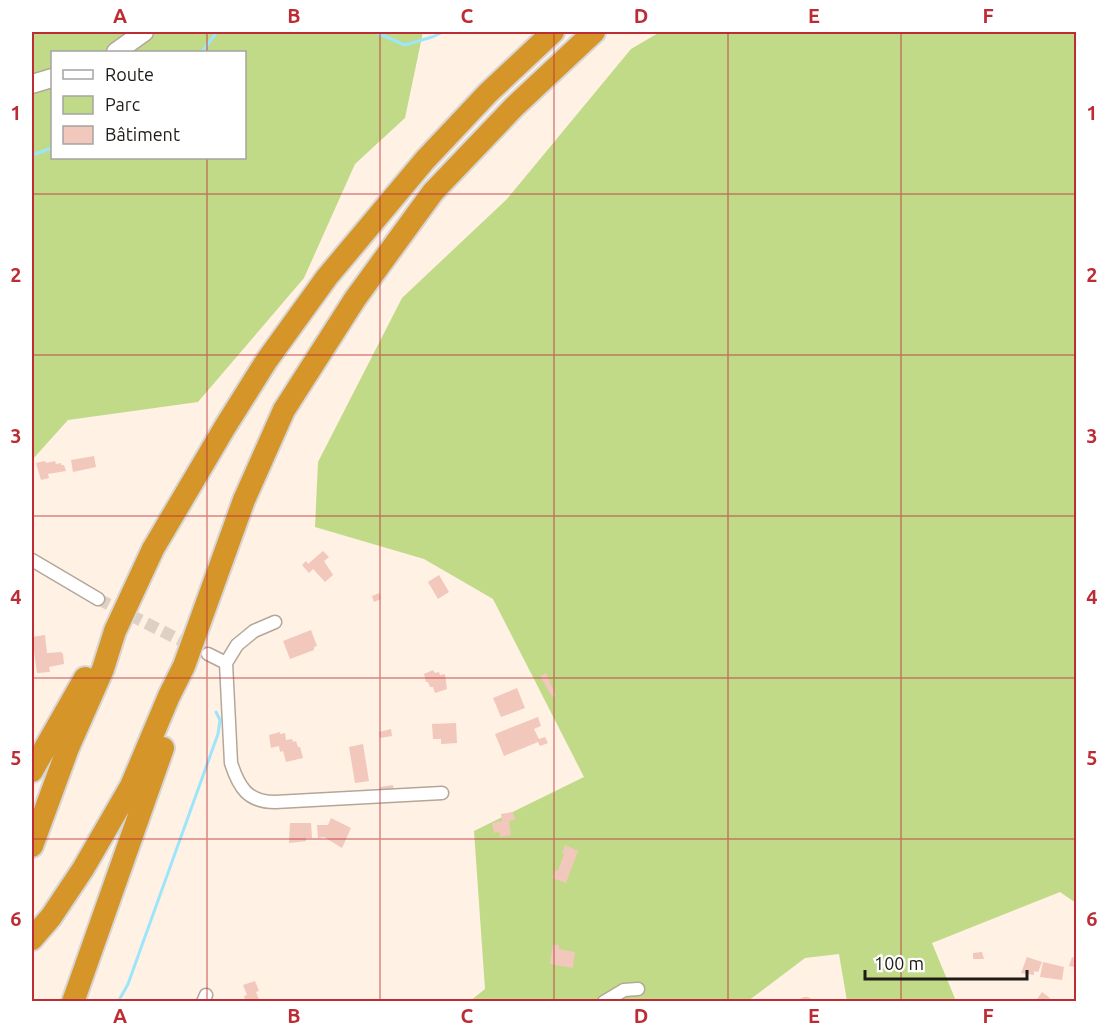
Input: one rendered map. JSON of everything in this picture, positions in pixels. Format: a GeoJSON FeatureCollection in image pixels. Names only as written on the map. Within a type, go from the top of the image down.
{"type":"FeatureCollection","features":[{"type":"Feature","properties":{"kind":"highway"},"geometry":{"type":"LineString","coordinates":[[32,846],[68,748],[104,669],[116,631],[159,539],[267,360],[327,277],[425,160],[488,93],[553,32]]}},
{"type":"Feature","properties":{"kind":"highway"},"geometry":{"type":"LineString","coordinates":[[32,939],[51,917],[83,869],[131,786],[184,666],[244,500],[284,410],[355,299],[433,192],[514,107],[594,32]]}},
{"type":"Feature","properties":{"kind":"highway"},"geometry":{"type":"LineString","coordinates":[[32,771],[94,661],[116,631]]}},
{"type":"Feature","properties":{"kind":"highway"},"geometry":{"type":"LineString","coordinates":[[73,1002],[179,700],[184,666]]}},
{"type":"Feature","properties":{"kind":"main road"},"geometry":{"type":"LineString","coordinates":[[117,51],[144,32]]}},
{"type":"Feature","properties":{"kind":"main road"},"geometry":{"type":"LineString","coordinates":[[32,84],[51,78]]}},
{"type":"Feature","properties":{"kind":"street"},"geometry":{"type":"LineString","coordinates":[[32,560],[98,599]]}},
{"type":"Feature","properties":{"kind":"street"},"geometry":{"type":"LineString","coordinates":[[275,622],[254,631],[237,645],[226,663],[231,764],[240,785],[253,798],[262,802],[442,793]]}},
{"type":"Feature","properties":{"kind":"street"},"geometry":{"type":"LineString","coordinates":[[208,654],[226,663]]}},
{"type":"Feature","properties":{"kind":"street"},"geometry":{"type":"LineString","coordinates":[[604,1002],[624,990],[638,988]]}},
{"type":"Feature","properties":{"kind":"green space"},"geometry":{"type":"Polygon","coordinates":[[[32,32],[423,32],[405,118],[355,164],[304,278],[198,402],[68,420],[32,460],[32,32]]]}},
{"type":"Feature","properties":{"kind":"green space"},"geometry":{"type":"Polygon","coordinates":[[[660,32],[1076,32],[1076,903],[1060,892],[932,943],[956,1001],[847,1001],[839,954],[805,958],[748,1001],[470,1001],[485,989],[474,831],[584,777],[493,599],[424,559],[315,527],[318,462],[402,298],[507,199],[631,49],[660,32]]]}},
{"type":"Feature","properties":{"kind":"building"},"geometry":{"type":"Polygon","coordinates":[[[94,456],[96,467],[73,472],[71,460],[94,456]]]}},
{"type":"Feature","properties":{"kind":"building"},"geometry":{"type":"Polygon","coordinates":[[[45,461],[46,463],[55,461],[56,464],[61,463],[66,471],[48,474],[49,478],[41,480],[36,463],[45,461]]]}},
{"type":"Feature","properties":{"kind":"building"},"geometry":{"type":"Polygon","coordinates":[[[323,551],[329,557],[324,561],[333,575],[325,582],[313,569],[309,573],[302,565],[306,561],[308,564],[323,551]]]}},
{"type":"Feature","properties":{"kind":"building"},"geometry":{"type":"Polygon","coordinates":[[[439,575],[449,592],[438,599],[428,582],[439,575]]]}},
{"type":"Feature","properties":{"kind":"building"},"geometry":{"type":"Polygon","coordinates":[[[379,593],[381,599],[374,602],[372,596],[379,593]]]}},
{"type":"Feature","properties":{"kind":"building"},"geometry":{"type":"Polygon","coordinates":[[[311,630],[317,646],[314,650],[290,659],[283,641],[311,630]]]}},
{"type":"Feature","properties":{"kind":"building"},"geometry":{"type":"Polygon","coordinates":[[[45,635],[47,653],[61,652],[64,664],[49,667],[50,672],[37,673],[32,637],[45,635]]]}},
{"type":"Feature","properties":{"kind":"building"},"geometry":{"type":"Polygon","coordinates":[[[433,670],[435,673],[439,672],[440,675],[445,674],[447,689],[435,693],[433,687],[426,682],[424,674],[433,670]]]}},
{"type":"Feature","properties":{"kind":"building"},"geometry":{"type":"Polygon","coordinates":[[[546,673],[556,696],[552,697],[540,676],[546,673]]]}},
{"type":"Feature","properties":{"kind":"building"},"geometry":{"type":"Polygon","coordinates":[[[517,688],[525,708],[501,717],[493,698],[517,688]]]}},
{"type":"Feature","properties":{"kind":"building"},"geometry":{"type":"Polygon","coordinates":[[[538,717],[541,726],[534,729],[539,739],[545,737],[548,743],[540,746],[538,742],[504,756],[495,734],[538,717]]]}},
{"type":"Feature","properties":{"kind":"building"},"geometry":{"type":"Polygon","coordinates":[[[456,723],[457,743],[441,744],[441,739],[433,739],[432,724],[456,723]]]}},
{"type":"Feature","properties":{"kind":"building"},"geometry":{"type":"Polygon","coordinates":[[[391,729],[392,736],[380,738],[379,732],[391,729]]]}},
{"type":"Feature","properties":{"kind":"building"},"geometry":{"type":"Polygon","coordinates":[[[280,732],[280,734],[285,733],[286,740],[296,741],[303,758],[286,762],[279,746],[271,748],[269,735],[280,732]]]}},
{"type":"Feature","properties":{"kind":"building"},"geometry":{"type":"Polygon","coordinates":[[[363,744],[369,781],[355,783],[349,747],[363,744]]]}},
{"type":"Feature","properties":{"kind":"building"},"geometry":{"type":"Polygon","coordinates":[[[393,785],[394,792],[381,793],[380,787],[393,785]]]}},
{"type":"Feature","properties":{"kind":"building"},"geometry":{"type":"Polygon","coordinates":[[[513,812],[515,820],[509,821],[511,835],[500,837],[499,832],[494,833],[492,823],[502,821],[501,814],[513,812]]]}},
{"type":"Feature","properties":{"kind":"building"},"geometry":{"type":"Polygon","coordinates":[[[331,818],[351,828],[342,848],[324,837],[318,838],[317,825],[328,825],[331,818]]]}},
{"type":"Feature","properties":{"kind":"building"},"geometry":{"type":"Polygon","coordinates":[[[290,823],[311,823],[312,838],[289,843],[290,823]]]}},
{"type":"Feature","properties":{"kind":"building"},"geometry":{"type":"Polygon","coordinates":[[[565,845],[578,851],[566,883],[552,878],[556,870],[558,871],[565,845]]]}},
{"type":"Feature","properties":{"kind":"building"},"geometry":{"type":"Polygon","coordinates":[[[553,944],[559,945],[559,949],[575,952],[573,968],[550,964],[553,944]]]}},
{"type":"Feature","properties":{"kind":"building"},"geometry":{"type":"Polygon","coordinates":[[[982,952],[984,959],[973,959],[973,953],[982,952]]]}},
{"type":"Feature","properties":{"kind":"building"},"geometry":{"type":"Polygon","coordinates":[[[1027,957],[1042,962],[1038,972],[1034,971],[1034,975],[1021,973],[1027,957]]]}},
{"type":"Feature","properties":{"kind":"building"},"geometry":{"type":"Polygon","coordinates":[[[1072,957],[1076,959],[1075,967],[1069,966],[1072,957]]]}},
{"type":"Feature","properties":{"kind":"building"},"geometry":{"type":"Polygon","coordinates":[[[1043,962],[1064,967],[1062,980],[1040,977],[1043,962]]]}},
{"type":"Feature","properties":{"kind":"building"},"geometry":{"type":"Polygon","coordinates":[[[255,981],[260,1002],[246,1002],[244,996],[247,995],[243,985],[255,981]]]}},
{"type":"Feature","properties":{"kind":"building"},"geometry":{"type":"Polygon","coordinates":[[[1042,992],[1050,998],[1047,1002],[1035,1002],[1042,992]]]}},
{"type":"Feature","properties":{"kind":"building"},"geometry":{"type":"Polygon","coordinates":[[[808,997],[816,1002],[794,1002],[808,997]]]}},
{"type":"Feature","properties":{"kind":"waterway"},"geometry":{"type":"LineString","coordinates":[[203,51],[217,32]]}},
{"type":"Feature","properties":{"kind":"waterway"},"geometry":{"type":"LineString","coordinates":[[375,32],[405,45],[443,32]]}},
{"type":"Feature","properties":{"kind":"waterway"},"geometry":{"type":"LineString","coordinates":[[32,155],[51,148]]}},
{"type":"Feature","properties":{"kind":"waterway"},"geometry":{"type":"LineString","coordinates":[[118,1002],[128,984],[218,734],[220,720],[216,712]]}},
{"type":"Feature","properties":{"kind":"tunnel"},"geometry":{"type":"LineString","coordinates":[[98,599],[208,654]]}}]}
